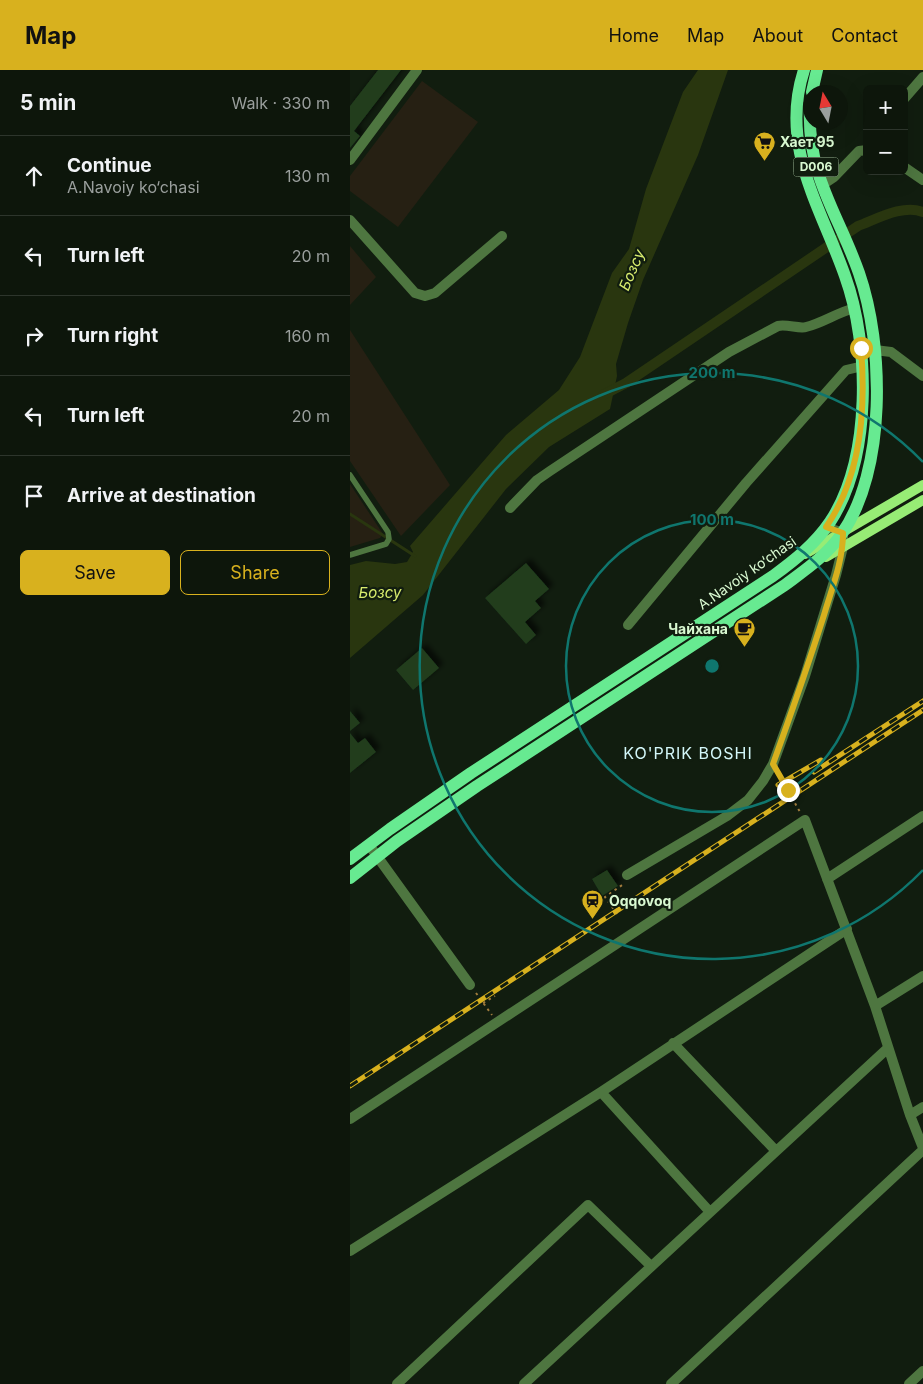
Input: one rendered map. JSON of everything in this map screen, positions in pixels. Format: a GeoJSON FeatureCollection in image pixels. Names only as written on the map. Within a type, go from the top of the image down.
{"type":"FeatureCollection","features":[{"type":"Feature","properties":{"kind":"main road","name":"D006"},"geometry":{"type":"LineString","coordinates":[[350,878],[397,841],[476,786],[808,568],[829,550],[843,533],[859,499],[867,474],[872,447],[877,392],[875,350],[872,322],[866,296],[852,254],[831,225],[806,177],[798,145],[796,113],[804,70]]}},
{"type":"Feature","properties":{"kind":"main road"},"geometry":{"type":"LineString","coordinates":[[814,85],[817,70]]}},
{"type":"Feature","properties":{"kind":"main road","name":"D006"},"geometry":{"type":"LineString","coordinates":[[810,130],[813,156],[831,225]]}},
{"type":"Feature","properties":{"kind":"main road","name":"A.Navoiy ko‘chasi"},"geometry":{"type":"LineString","coordinates":[[351,858],[471,773],[796,560],[826,527],[844,494],[855,458],[862,402],[863,366],[855,308],[831,225]]}},
{"type":"Feature","properties":{"kind":"main road"},"geometry":{"type":"LineString","coordinates":[[390,829],[389,837],[397,841]]}},
{"type":"Feature","properties":{"kind":"main road"},"geometry":{"type":"LineString","coordinates":[[351,858],[361,859],[364,866]]}},
{"type":"Feature","properties":{"kind":"street"},"geometry":{"type":"LineString","coordinates":[[350,160],[417,70]]}},
{"type":"Feature","properties":{"kind":"street"},"geometry":{"type":"LineString","coordinates":[[908,94],[923,77]]}},
{"type":"Feature","properties":{"kind":"street"},"geometry":{"type":"LineString","coordinates":[[822,185],[834,177],[863,151]]}},
{"type":"Feature","properties":{"kind":"street"},"geometry":{"type":"LineString","coordinates":[[908,170],[923,180]]}},
{"type":"Feature","properties":{"kind":"street"},"geometry":{"type":"LineString","coordinates":[[350,220],[415,293],[425,296],[435,293],[502,236]]}},
{"type":"Feature","properties":{"kind":"street"},"geometry":{"type":"LineString","coordinates":[[510,508],[537,480],[729,352],[778,326],[787,324],[804,328],[855,308]]}},
{"type":"Feature","properties":{"kind":"street"},"geometry":{"type":"LineString","coordinates":[[875,350],[891,352],[923,376]]}},
{"type":"Feature","properties":{"kind":"street"},"geometry":{"type":"LineString","coordinates":[[628,625],[746,483],[846,370],[863,366]]}},
{"type":"Feature","properties":{"kind":"street"},"geometry":{"type":"LineString","coordinates":[[796,560],[923,485]]}},
{"type":"Feature","properties":{"kind":"street"},"geometry":{"type":"LineString","coordinates":[[808,568],[923,500]]}},
{"type":"Feature","properties":{"kind":"street"},"geometry":{"type":"LineString","coordinates":[[826,527],[843,533]]}},
{"type":"Feature","properties":{"kind":"street"},"geometry":{"type":"LineString","coordinates":[[627,875],[737,808],[756,790],[773,764],[805,676],[836,575],[843,547],[843,533]]}},
{"type":"Feature","properties":{"kind":"street"},"geometry":{"type":"LineString","coordinates":[[827,880],[923,816]]}},
{"type":"Feature","properties":{"kind":"street"},"geometry":{"type":"LineString","coordinates":[[350,1119],[805,820],[875,1006],[910,1115],[923,1149],[671,1384]]}},
{"type":"Feature","properties":{"kind":"street"},"geometry":{"type":"LineString","coordinates":[[369,845],[470,985]]}},
{"type":"Feature","properties":{"kind":"street"},"geometry":{"type":"LineString","coordinates":[[350,1250],[602,1092],[847,929]]}},
{"type":"Feature","properties":{"kind":"street"},"geometry":{"type":"LineString","coordinates":[[875,1006],[923,976]]}},
{"type":"Feature","properties":{"kind":"street"},"geometry":{"type":"LineString","coordinates":[[673,1043],[776,1151]]}},
{"type":"Feature","properties":{"kind":"street"},"geometry":{"type":"LineString","coordinates":[[524,1384],[888,1048]]}},
{"type":"Feature","properties":{"kind":"street"},"geometry":{"type":"LineString","coordinates":[[602,1092],[710,1212]]}},
{"type":"Feature","properties":{"kind":"street"},"geometry":{"type":"LineString","coordinates":[[910,1115],[923,1107]]}},
{"type":"Feature","properties":{"kind":"street"},"geometry":{"type":"LineString","coordinates":[[396,1384],[588,1205],[651,1266]]}},
{"type":"Feature","properties":{"kind":"street"},"geometry":{"type":"LineString","coordinates":[[909,1384],[923,1371]]}},
{"type":"Feature","properties":{"kind":"lane"},"geometry":{"type":"LineString","coordinates":[[350,475],[388,532],[389,539],[386,544],[350,555]]}},
{"type":"Feature","properties":{"kind":"path"},"geometry":{"type":"LineString","coordinates":[[773,764],[805,820]]}},
{"type":"Feature","properties":{"kind":"path"},"geometry":{"type":"LineString","coordinates":[[617,914],[605,897],[630,880],[627,875]]}},
{"type":"Feature","properties":{"kind":"path"},"geometry":{"type":"LineString","coordinates":[[470,985],[497,1023]]}},
{"type":"Feature","properties":{"kind":"path"},"geometry":{"type":"LineString","coordinates":[[483,1003],[495,996]]}},
{"type":"Feature","properties":{"kind":"shaded area"},"geometry":{"type":"Polygon","coordinates":[[[422,81],[478,122],[398,227],[350,191],[350,176],[422,81]]]}},
{"type":"Feature","properties":{"kind":"shaded area"},"geometry":{"type":"Polygon","coordinates":[[[350,246],[376,277],[350,305],[350,246]]]}},
{"type":"Feature","properties":{"kind":"shaded area"},"geometry":{"type":"Polygon","coordinates":[[[350,330],[450,485],[401,536],[350,461],[350,330]]]}},
{"type":"Feature","properties":{"kind":"shaded area"},"geometry":{"type":"Polygon","coordinates":[[[350,484],[383,534],[380,538],[350,547],[350,484]]]}},
{"type":"Feature","properties":{"kind":"water","name":"Бозсу"},"geometry":{"type":"Polygon","coordinates":[[[698,70],[728,70],[698,155],[643,280],[628,323],[616,364],[617,376],[610,409],[549,447],[506,489],[423,595],[350,658],[350,565],[366,561],[395,564],[407,562],[413,552],[410,546],[506,435],[559,390],[580,357],[612,273],[629,249],[646,189],[683,92],[698,70]]]}},
{"type":"Feature","properties":{"kind":"building"},"geometry":{"type":"Polygon","coordinates":[[[378,70],[401,70],[354,131],[360,136],[350,148],[350,106],[378,70]]]}},
{"type":"Feature","properties":{"kind":"building"},"geometry":{"type":"Polygon","coordinates":[[[526,563],[549,589],[535,601],[541,608],[525,622],[536,635],[526,644],[485,598],[526,563]]]}},
{"type":"Feature","properties":{"kind":"building"},"geometry":{"type":"Polygon","coordinates":[[[422,648],[439,668],[413,690],[396,670],[422,648]]]}},
{"type":"Feature","properties":{"kind":"building"},"geometry":{"type":"Polygon","coordinates":[[[350,711],[360,723],[350,731],[350,711]]]}},
{"type":"Feature","properties":{"kind":"building"},"geometry":{"type":"Polygon","coordinates":[[[350,733],[358,743],[365,738],[376,752],[350,773],[350,733]]]}},
{"type":"Feature","properties":{"kind":"building"},"geometry":{"type":"Polygon","coordinates":[[[607,870],[618,886],[602,896],[592,879],[607,870]]]}},
{"type":"Feature","properties":{"kind":"waterway"},"geometry":{"type":"LineString","coordinates":[[603,395],[626,383],[858,226],[899,211],[915,210],[923,212]]}},
{"type":"Feature","properties":{"kind":"waterway"},"geometry":{"type":"LineString","coordinates":[[350,514],[415,556]]}},
{"type":"Feature","properties":{"kind":"railway"},"geometry":{"type":"LineString","coordinates":[[814,772],[923,701]]}},
{"type":"Feature","properties":{"kind":"railway"},"geometry":{"type":"LineString","coordinates":[[350,1086],[923,710]]}},
{"type":"Feature","properties":{"kind":"railway"},"geometry":{"type":"LineString","coordinates":[[778,785],[821,760]]}},
{"type":"Feature","properties":{"kind":"place","name":"Хает 95"},"geometry":{"type":"Point","coordinates":[764,161]}},
{"type":"Feature","properties":{"kind":"place","name":"Чайхана"},"geometry":{"type":"Point","coordinates":[744,648]}},
{"type":"Feature","properties":{"kind":"place","name":"Oqqovoq"},"geometry":{"type":"Point","coordinates":[593,920]}},
{"type":"Feature","properties":{"kind":"district","name":"KO'PRIK BOSHI"},"geometry":{"type":"Point","coordinates":[688,753]}},
{"type":"Feature","properties":{"kind":"route"},"geometry":{"type":"LineString","coordinates":[[788,790],[773,764],[805,676],[843,547],[843,533],[826,527],[832,520],[844,494],[855,458],[862,402],[863,366],[861,348]]}}]}
